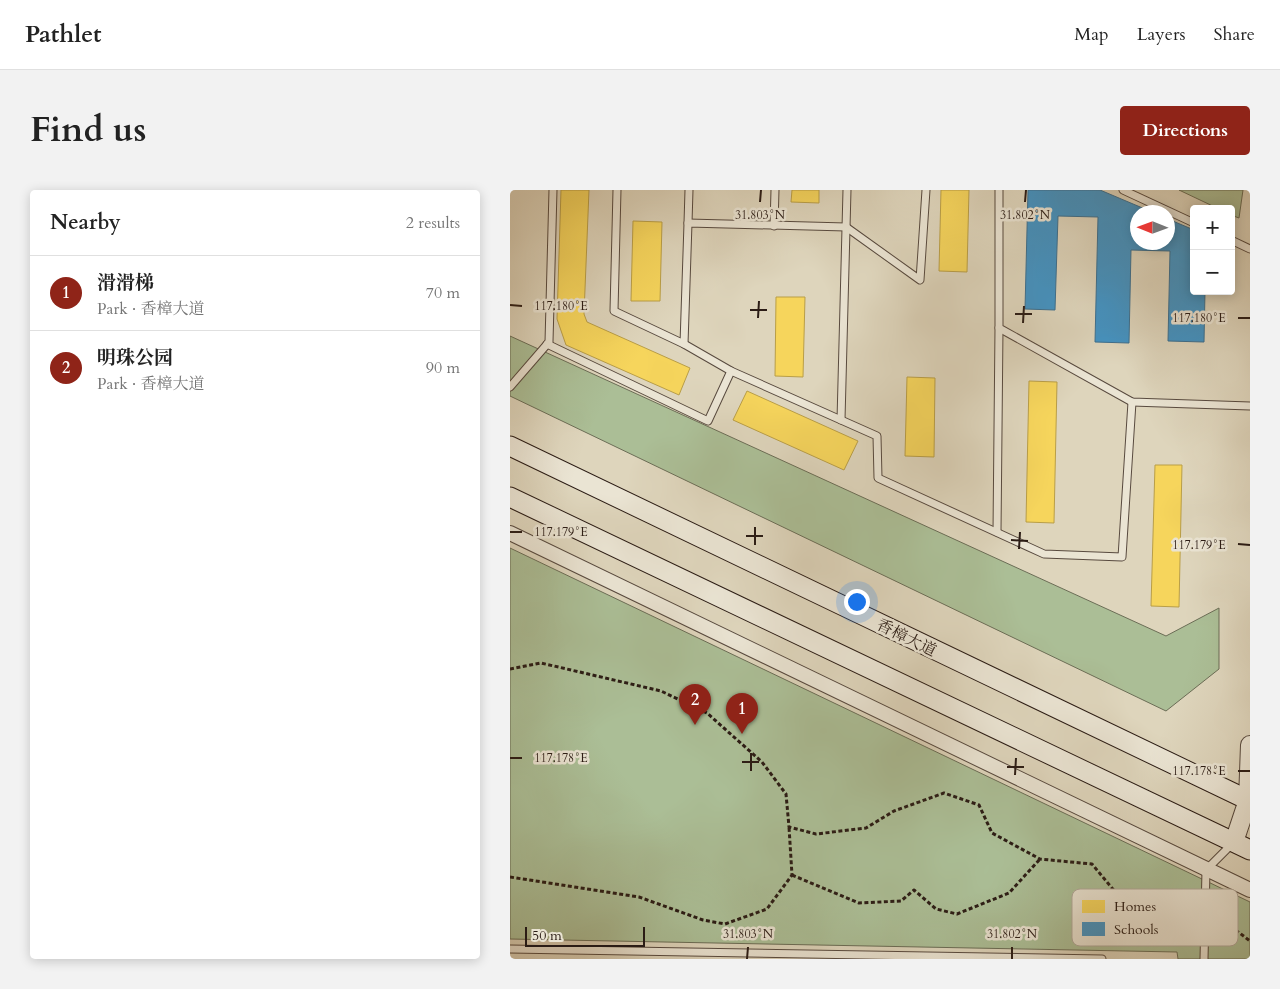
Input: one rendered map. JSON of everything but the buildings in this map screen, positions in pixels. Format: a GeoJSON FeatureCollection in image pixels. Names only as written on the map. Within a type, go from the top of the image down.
{"type":"FeatureCollection","features":[{"type":"Feature","properties":{"kind":"main road","name":"香樟大道"},"geometry":{"type":"LineString","coordinates":[[510,446],[1249,801]]}},
{"type":"Feature","properties":{"kind":"main road"},"geometry":{"type":"LineString","coordinates":[[510,497],[1242,846]]}},
{"type":"Feature","properties":{"kind":"street"},"geometry":{"type":"LineString","coordinates":[[510,534],[1250,890]]}},
{"type":"Feature","properties":{"kind":"street"},"geometry":{"type":"LineString","coordinates":[[1242,846],[1249,801],[1250,745]]}},
{"type":"Feature","properties":{"kind":"lane"},"geometry":{"type":"LineString","coordinates":[[510,387],[549,342],[553,190]]}},
{"type":"Feature","properties":{"kind":"lane"},"geometry":{"type":"LineString","coordinates":[[617,190],[614,311],[684,344],[731,371],[877,436],[878,478],[1044,554],[1122,557],[1132,402]]}},
{"type":"Feature","properties":{"kind":"lane"},"geometry":{"type":"LineString","coordinates":[[684,344],[689,190]]}},
{"type":"Feature","properties":{"kind":"lane"},"geometry":{"type":"LineString","coordinates":[[774,226],[775,190]]}},
{"type":"Feature","properties":{"kind":"lane"},"geometry":{"type":"LineString","coordinates":[[841,420],[847,190]]}},
{"type":"Feature","properties":{"kind":"lane"},"geometry":{"type":"LineString","coordinates":[[688,223],[846,227],[920,280],[926,190]]}},
{"type":"Feature","properties":{"kind":"lane"},"geometry":{"type":"LineString","coordinates":[[997,532],[999,190]]}},
{"type":"Feature","properties":{"kind":"lane"},"geometry":{"type":"LineString","coordinates":[[1123,190],[1190,220]]}},
{"type":"Feature","properties":{"kind":"lane"},"geometry":{"type":"LineString","coordinates":[[1235,242],[1250,248]]}},
{"type":"Feature","properties":{"kind":"lane"},"geometry":{"type":"LineString","coordinates":[[999,328],[1132,402],[1250,406]]}},
{"type":"Feature","properties":{"kind":"lane"},"geometry":{"type":"LineString","coordinates":[[547,344],[708,420],[731,371]]}},
{"type":"Feature","properties":{"kind":"lane"},"geometry":{"type":"LineString","coordinates":[[1205,889],[1206,870],[1242,846]]}},
{"type":"Feature","properties":{"kind":"lane"},"geometry":{"type":"LineString","coordinates":[[1204,946],[1204,959]]}},
{"type":"Feature","properties":{"kind":"lane"},"geometry":{"type":"LineString","coordinates":[[510,949],[673,956],[1102,959]]}},
{"type":"Feature","properties":{"kind":"path"},"geometry":{"type":"LineString","coordinates":[[510,669],[541,663],[661,691],[706,713],[762,762],[786,794],[792,874],[767,909],[725,924],[704,920],[639,897],[510,878]]}},
{"type":"Feature","properties":{"kind":"path"},"geometry":{"type":"LineString","coordinates":[[789,827],[816,834],[866,828],[894,811],[944,793],[979,804],[992,833],[1040,858],[1092,864],[1113,889]]}},
{"type":"Feature","properties":{"kind":"path"},"geometry":{"type":"LineString","coordinates":[[792,874],[859,903],[902,901],[914,890],[936,909],[957,914],[1009,893],[1040,858]]}},
{"type":"Feature","properties":{"kind":"path"},"geometry":{"type":"LineString","coordinates":[[1238,932],[1250,942]]}},
{"type":"Feature","properties":{"kind":"green space"},"geometry":{"type":"Polygon","coordinates":[[[1179,190],[1243,190],[1239,218],[1235,216],[1235,205],[1211,205],[1179,190]]]}},
{"type":"Feature","properties":{"kind":"green space"},"geometry":{"type":"Polygon","coordinates":[[[510,336],[1166,636],[1219,608],[1219,669],[1166,711],[510,396],[510,336]]]}},
{"type":"Feature","properties":{"kind":"green space"},"geometry":{"type":"Polygon","coordinates":[[[510,548],[1223,889],[1072,889],[1072,946],[1238,946],[1238,896],[1250,902],[1250,959],[1178,959],[1177,952],[510,939],[510,548]]]}},
{"type":"Feature","properties":{"kind":"place","name":"明珠公园"},"geometry":{"type":"Point","coordinates":[695,725]}},
{"type":"Feature","properties":{"kind":"place","name":"滑滑梯"},"geometry":{"type":"Point","coordinates":[742,734]}}]}
